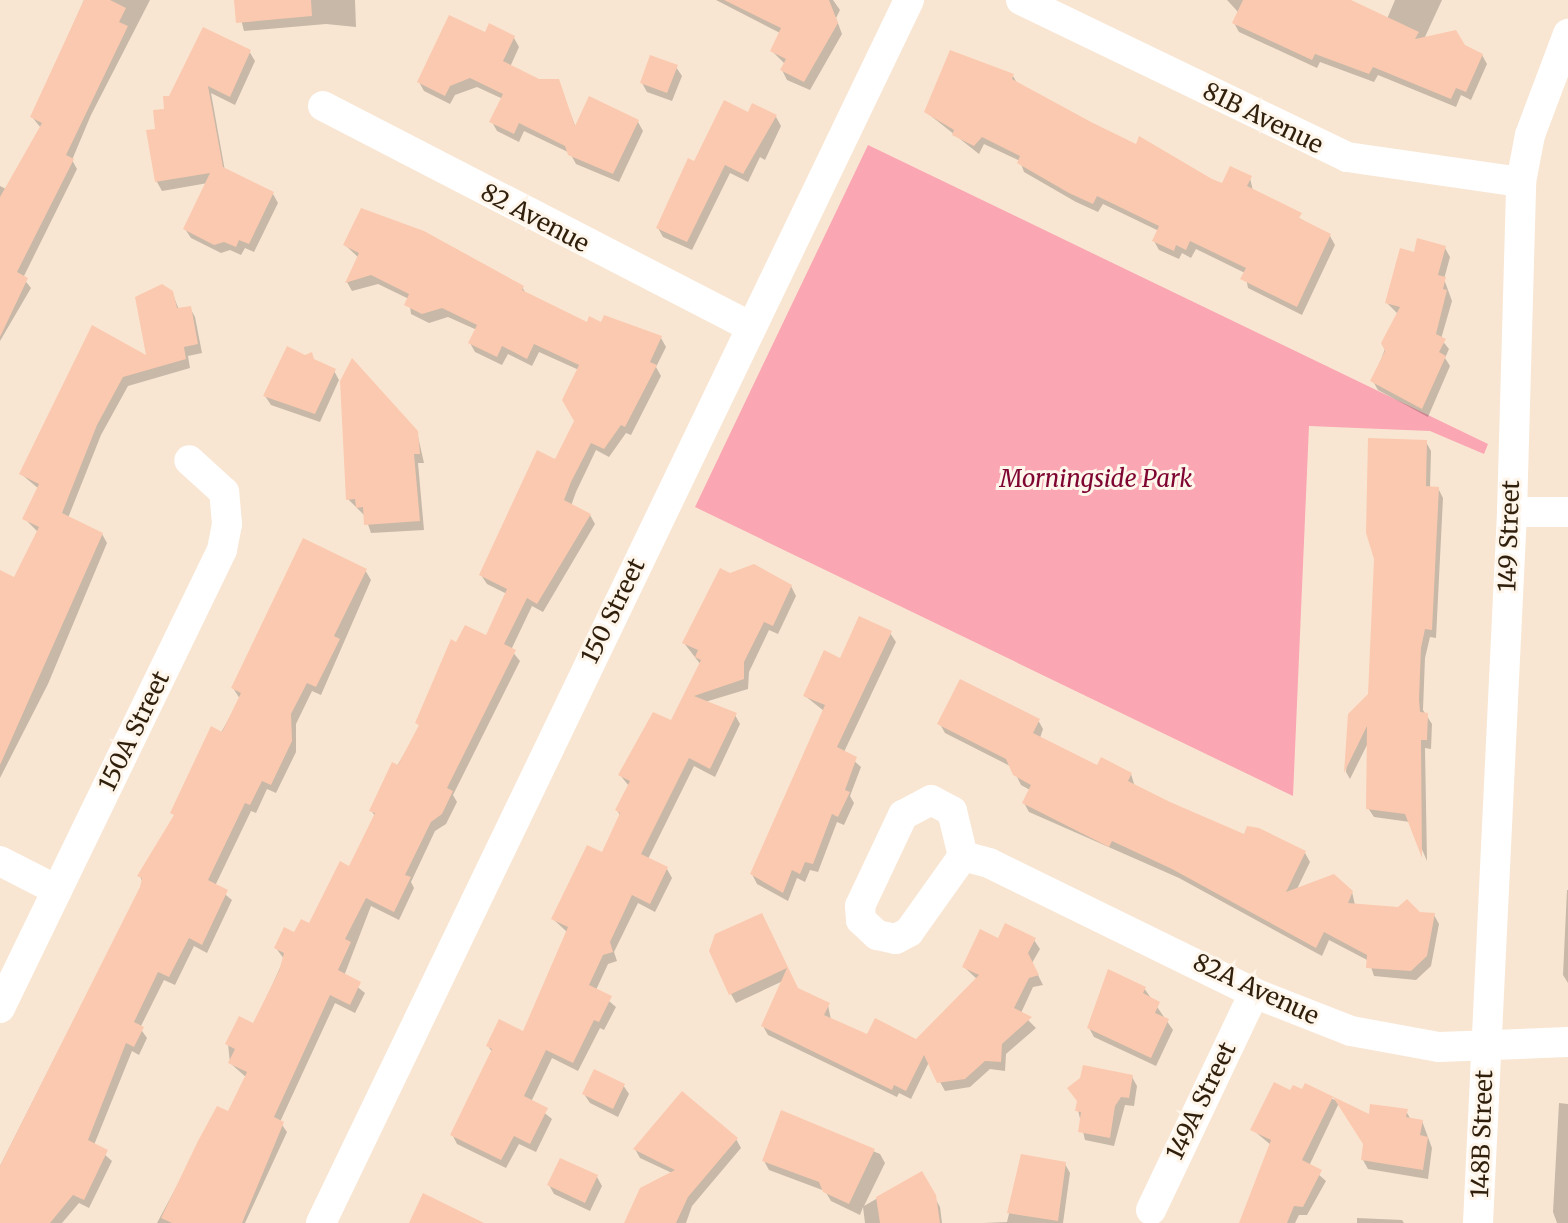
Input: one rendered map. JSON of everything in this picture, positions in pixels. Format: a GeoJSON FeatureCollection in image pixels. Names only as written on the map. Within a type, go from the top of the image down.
{"type":"FeatureCollection","features":[{"type":"Feature","properties":{"kind":"street","name":"150 Street"},"geometry":{"type":"LineString","coordinates":[[321,1223],[909,0]]}},
{"type":"Feature","properties":{"kind":"street","name":"81B Avenue"},"geometry":{"type":"LineString","coordinates":[[1021,0],[1347,157],[1521,182]]}},
{"type":"Feature","properties":{"kind":"street","name":"149 Street"},"geometry":{"type":"LineString","coordinates":[[1485,1046],[1512,512],[1521,182],[1530,135],[1568,34]]}},
{"type":"Feature","properties":{"kind":"street","name":"82 Avenue"},"geometry":{"type":"LineString","coordinates":[[323,106],[750,326]]}},
{"type":"Feature","properties":{"kind":"street","name":"150A Street"},"geometry":{"type":"LineString","coordinates":[[0,1008],[222,550],[227,524],[224,492],[189,460]]}},
{"type":"Feature","properties":{"kind":"street"},"geometry":{"type":"LineString","coordinates":[[1512,512],[1568,512]]}},
{"type":"Feature","properties":{"kind":"street","name":"82A Avenue"},"geometry":{"type":"LineString","coordinates":[[963,856],[1003,869],[1254,993],[1383,1039],[1485,1046],[1568,1042]]}},
{"type":"Feature","properties":{"kind":"street"},"geometry":{"type":"LineString","coordinates":[[0,861],[57,890]]}},
{"type":"Feature","properties":{"kind":"street","name":"149A Street"},"geometry":{"type":"LineString","coordinates":[[1151,1210],[1254,993]]}},
{"type":"Feature","properties":{"kind":"street","name":"148B Street"},"geometry":{"type":"LineString","coordinates":[[1478,1223],[1485,1046]]}},
{"type":"Feature","properties":{"kind":"green space","name":"Morningside Park"},"geometry":{"type":"Polygon","coordinates":[[[868,145],[1488,444],[1484,454],[1430,431],[1309,426],[1293,796],[695,507],[868,145]]]}},
{"type":"Feature","properties":{"kind":"building"},"geometry":{"type":"Polygon","coordinates":[[[84,0],[110,0],[126,8],[119,22],[128,26],[66,155],[74,159],[17,272],[28,278],[0,337],[0,197],[42,123],[30,117],[84,0]]]}},
{"type":"Feature","properties":{"kind":"building"},"geometry":{"type":"Polygon","coordinates":[[[234,0],[311,0],[312,16],[236,23],[234,0]]]}},
{"type":"Feature","properties":{"kind":"building"},"geometry":{"type":"Polygon","coordinates":[[[724,0],[829,0],[838,23],[804,82],[780,70],[786,59],[770,51],[781,28],[724,0]]]}},
{"type":"Feature","properties":{"kind":"building"},"geometry":{"type":"Polygon","coordinates":[[[1243,0],[1351,0],[1419,32],[1415,39],[1456,30],[1465,45],[1483,54],[1466,92],[1456,88],[1451,99],[1373,67],[1369,74],[1315,54],[1312,60],[1232,23],[1243,0]]]}},
{"type":"Feature","properties":{"kind":"building"},"geometry":{"type":"Polygon","coordinates":[[[449,15],[485,32],[489,23],[515,36],[503,61],[539,79],[559,79],[575,126],[589,96],[639,120],[613,174],[568,155],[565,146],[519,123],[514,134],[489,122],[503,94],[470,78],[450,86],[445,96],[417,82],[449,15]]]}},
{"type":"Feature","properties":{"kind":"building"},"geometry":{"type":"Polygon","coordinates":[[[203,27],[251,50],[230,97],[208,86],[223,167],[274,192],[249,244],[239,240],[236,247],[224,242],[214,245],[183,229],[210,173],[155,182],[146,130],[155,129],[153,110],[164,109],[163,96],[169,96],[203,27]]]}},
{"type":"Feature","properties":{"kind":"building"},"geometry":{"type":"Polygon","coordinates":[[[950,50],[1014,74],[1012,79],[1091,122],[1136,144],[1139,136],[1212,179],[1222,183],[1230,166],[1252,176],[1247,186],[1302,213],[1299,218],[1331,234],[1297,307],[1240,279],[1246,268],[1190,241],[1186,250],[1176,245],[1174,251],[1152,241],[1159,226],[1097,196],[1093,204],[1069,193],[1017,163],[1020,156],[982,137],[974,146],[952,135],[954,130],[924,112],[950,50]]]}},
{"type":"Feature","properties":{"kind":"building"},"geometry":{"type":"Polygon","coordinates":[[[650,55],[678,65],[667,93],[640,83],[650,55]]]}},
{"type":"Feature","properties":{"kind":"building"},"geometry":{"type":"Polygon","coordinates":[[[724,100],[748,112],[752,103],[777,115],[743,174],[725,165],[687,242],[656,228],[688,158],[694,161],[724,100]]]}},
{"type":"Feature","properties":{"kind":"building"},"geometry":{"type":"Polygon","coordinates":[[[361,208],[424,231],[524,286],[522,290],[587,322],[589,316],[601,322],[604,315],[662,336],[650,362],[657,365],[625,427],[621,425],[604,449],[591,443],[571,482],[564,500],[591,514],[537,604],[527,598],[504,644],[516,650],[447,788],[453,791],[442,814],[431,822],[405,875],[411,877],[394,912],[366,898],[345,939],[351,942],[338,970],[361,982],[350,1005],[330,995],[274,1117],[284,1122],[242,1223],[172,1223],[161,1218],[198,1141],[217,1106],[228,1111],[247,1072],[228,1063],[235,1049],[225,1044],[239,1016],[253,1023],[279,971],[284,953],[274,948],[284,927],[294,932],[301,919],[309,923],[340,861],[349,866],[375,813],[369,811],[392,762],[398,765],[419,725],[415,723],[451,639],[456,642],[465,625],[486,635],[507,589],[479,575],[537,450],[555,459],[574,421],[562,400],[579,365],[534,344],[527,359],[502,346],[497,357],[468,343],[477,325],[442,308],[422,314],[404,305],[409,294],[371,275],[345,283],[359,253],[343,245],[361,208]]]}},
{"type":"Feature","properties":{"kind":"building"},"geometry":{"type":"Polygon","coordinates":[[[1417,238],[1446,246],[1438,275],[1446,277],[1443,289],[1447,290],[1436,334],[1446,339],[1439,352],[1446,356],[1422,409],[1370,381],[1385,351],[1381,343],[1400,307],[1385,303],[1400,248],[1414,252],[1417,238]]]}},
{"type":"Feature","properties":{"kind":"building"},"geometry":{"type":"Polygon","coordinates":[[[162,284],[173,291],[177,308],[191,306],[198,344],[184,347],[186,359],[123,377],[97,425],[62,513],[103,533],[0,765],[0,570],[14,577],[39,527],[22,519],[39,484],[19,474],[92,325],[146,355],[135,297],[162,284]]]}},
{"type":"Feature","properties":{"kind":"building"},"geometry":{"type":"Polygon","coordinates":[[[287,346],[305,355],[312,352],[314,359],[336,369],[315,414],[263,396],[287,346]]]}},
{"type":"Feature","properties":{"kind":"building"},"geometry":{"type":"Polygon","coordinates":[[[352,358],[418,431],[420,454],[414,454],[420,521],[364,525],[363,507],[356,508],[355,499],[346,500],[340,381],[352,358]]]}},
{"type":"Feature","properties":{"kind":"building"},"geometry":{"type":"Polygon","coordinates":[[[1368,438],[1427,440],[1426,486],[1439,487],[1432,630],[1425,629],[1421,648],[1420,712],[1428,713],[1427,740],[1421,740],[1422,858],[1405,814],[1366,809],[1367,726],[1344,773],[1348,714],[1368,694],[1374,559],[1366,533],[1368,438]]]}},
{"type":"Feature","properties":{"kind":"building"},"geometry":{"type":"Polygon","coordinates":[[[303,538],[367,569],[334,636],[340,639],[316,687],[307,683],[291,714],[292,741],[271,785],[262,781],[250,805],[245,803],[208,880],[228,890],[202,945],[189,938],[169,977],[158,972],[134,1022],[144,1027],[134,1047],[126,1043],[88,1140],[108,1150],[84,1200],[73,1195],[50,1223],[0,1223],[0,1166],[140,887],[142,878],[137,876],[174,815],[170,813],[211,726],[222,732],[241,693],[231,688],[303,538]]]}},
{"type":"Feature","properties":{"kind":"building"},"geometry":{"type":"Polygon","coordinates":[[[754,564],[792,585],[773,626],[764,622],[744,662],[744,679],[694,696],[737,713],[710,769],[689,758],[641,854],[668,867],[650,904],[632,895],[610,942],[613,952],[603,955],[589,985],[612,996],[599,1022],[594,1020],[573,1063],[546,1050],[524,1096],[548,1108],[530,1144],[514,1136],[501,1160],[450,1135],[492,1049],[486,1046],[499,1019],[523,1031],[568,927],[551,919],[587,845],[602,852],[620,813],[615,810],[630,781],[618,775],[653,712],[671,720],[701,660],[695,657],[698,650],[682,643],[720,568],[730,573],[754,564]]]}},
{"type":"Feature","properties":{"kind":"building"},"geometry":{"type":"Polygon","coordinates":[[[859,616],[892,631],[837,747],[857,757],[845,790],[850,792],[838,817],[832,814],[813,864],[805,862],[800,874],[792,870],[783,893],[750,874],[825,705],[803,696],[824,650],[840,658],[859,616]]]}},
{"type":"Feature","properties":{"kind":"building"},"geometry":{"type":"Polygon","coordinates":[[[960,679],[1040,719],[1033,733],[1097,765],[1101,757],[1132,773],[1128,781],[1170,802],[1244,834],[1247,826],[1259,828],[1306,851],[1286,892],[1334,874],[1353,891],[1348,903],[1398,907],[1407,899],[1420,912],[1435,913],[1427,956],[1411,971],[1366,968],[1367,955],[1324,932],[1316,948],[1172,869],[1112,841],[1109,847],[1022,803],[1031,785],[1013,775],[1006,759],[937,724],[960,679]]]}},
{"type":"Feature","properties":{"kind":"building"},"geometry":{"type":"Polygon","coordinates":[[[762,913],[798,988],[830,1003],[824,1015],[867,1034],[875,1018],[916,1039],[979,975],[962,967],[980,929],[998,938],[1005,923],[1036,938],[1028,953],[1039,975],[1029,978],[1014,1008],[1032,1017],[1002,1044],[1001,1062],[985,1061],[965,1079],[937,1083],[924,1055],[906,1091],[894,1085],[892,1090],[761,1026],[787,968],[729,995],[709,951],[715,934],[762,913]]]}},
{"type":"Feature","properties":{"kind":"building"},"geometry":{"type":"Polygon","coordinates":[[[1108,969],[1146,987],[1143,993],[1160,1002],[1155,1013],[1169,1019],[1151,1058],[1087,1028],[1108,969]]]}},
{"type":"Feature","properties":{"kind":"building"},"geometry":{"type":"Polygon","coordinates":[[[1083,1065],[1133,1075],[1129,1098],[1121,1097],[1115,1106],[1110,1138],[1078,1132],[1081,1112],[1075,1111],[1077,1101],[1067,1088],[1080,1078],[1083,1065]]]}},
{"type":"Feature","properties":{"kind":"building"},"geometry":{"type":"Polygon","coordinates":[[[594,1069],[625,1084],[613,1109],[582,1094],[594,1069]]]}},
{"type":"Feature","properties":{"kind":"building"},"geometry":{"type":"Polygon","coordinates":[[[1274,1082],[1290,1090],[1293,1085],[1302,1089],[1305,1083],[1369,1114],[1370,1104],[1408,1109],[1406,1117],[1423,1120],[1420,1135],[1428,1137],[1423,1170],[1361,1160],[1363,1144],[1333,1097],[1302,1160],[1322,1170],[1303,1207],[1294,1206],[1287,1223],[1239,1223],[1271,1140],[1250,1130],[1274,1082]]]}},
{"type":"Feature","properties":{"kind":"building"},"geometry":{"type":"Polygon","coordinates":[[[682,1091],[738,1138],[688,1197],[676,1223],[624,1223],[640,1188],[675,1170],[633,1149],[682,1091]]]}},
{"type":"Feature","properties":{"kind":"building"},"geometry":{"type":"Polygon","coordinates":[[[781,1110],[875,1149],[849,1204],[823,1192],[819,1182],[762,1161],[781,1110]]]}},
{"type":"Feature","properties":{"kind":"building"},"geometry":{"type":"Polygon","coordinates":[[[1021,1154],[1066,1162],[1058,1221],[1007,1213],[1021,1154]]]}},
{"type":"Feature","properties":{"kind":"building"},"geometry":{"type":"Polygon","coordinates":[[[560,1158],[598,1175],[585,1203],[547,1185],[560,1158]]]}},
{"type":"Feature","properties":{"kind":"building"},"geometry":{"type":"Polygon","coordinates":[[[922,1171],[936,1195],[940,1223],[880,1223],[876,1197],[922,1171]]]}},
{"type":"Feature","properties":{"kind":"building"},"geometry":{"type":"Polygon","coordinates":[[[423,1193],[484,1223],[409,1223],[423,1193]]]}}]}
